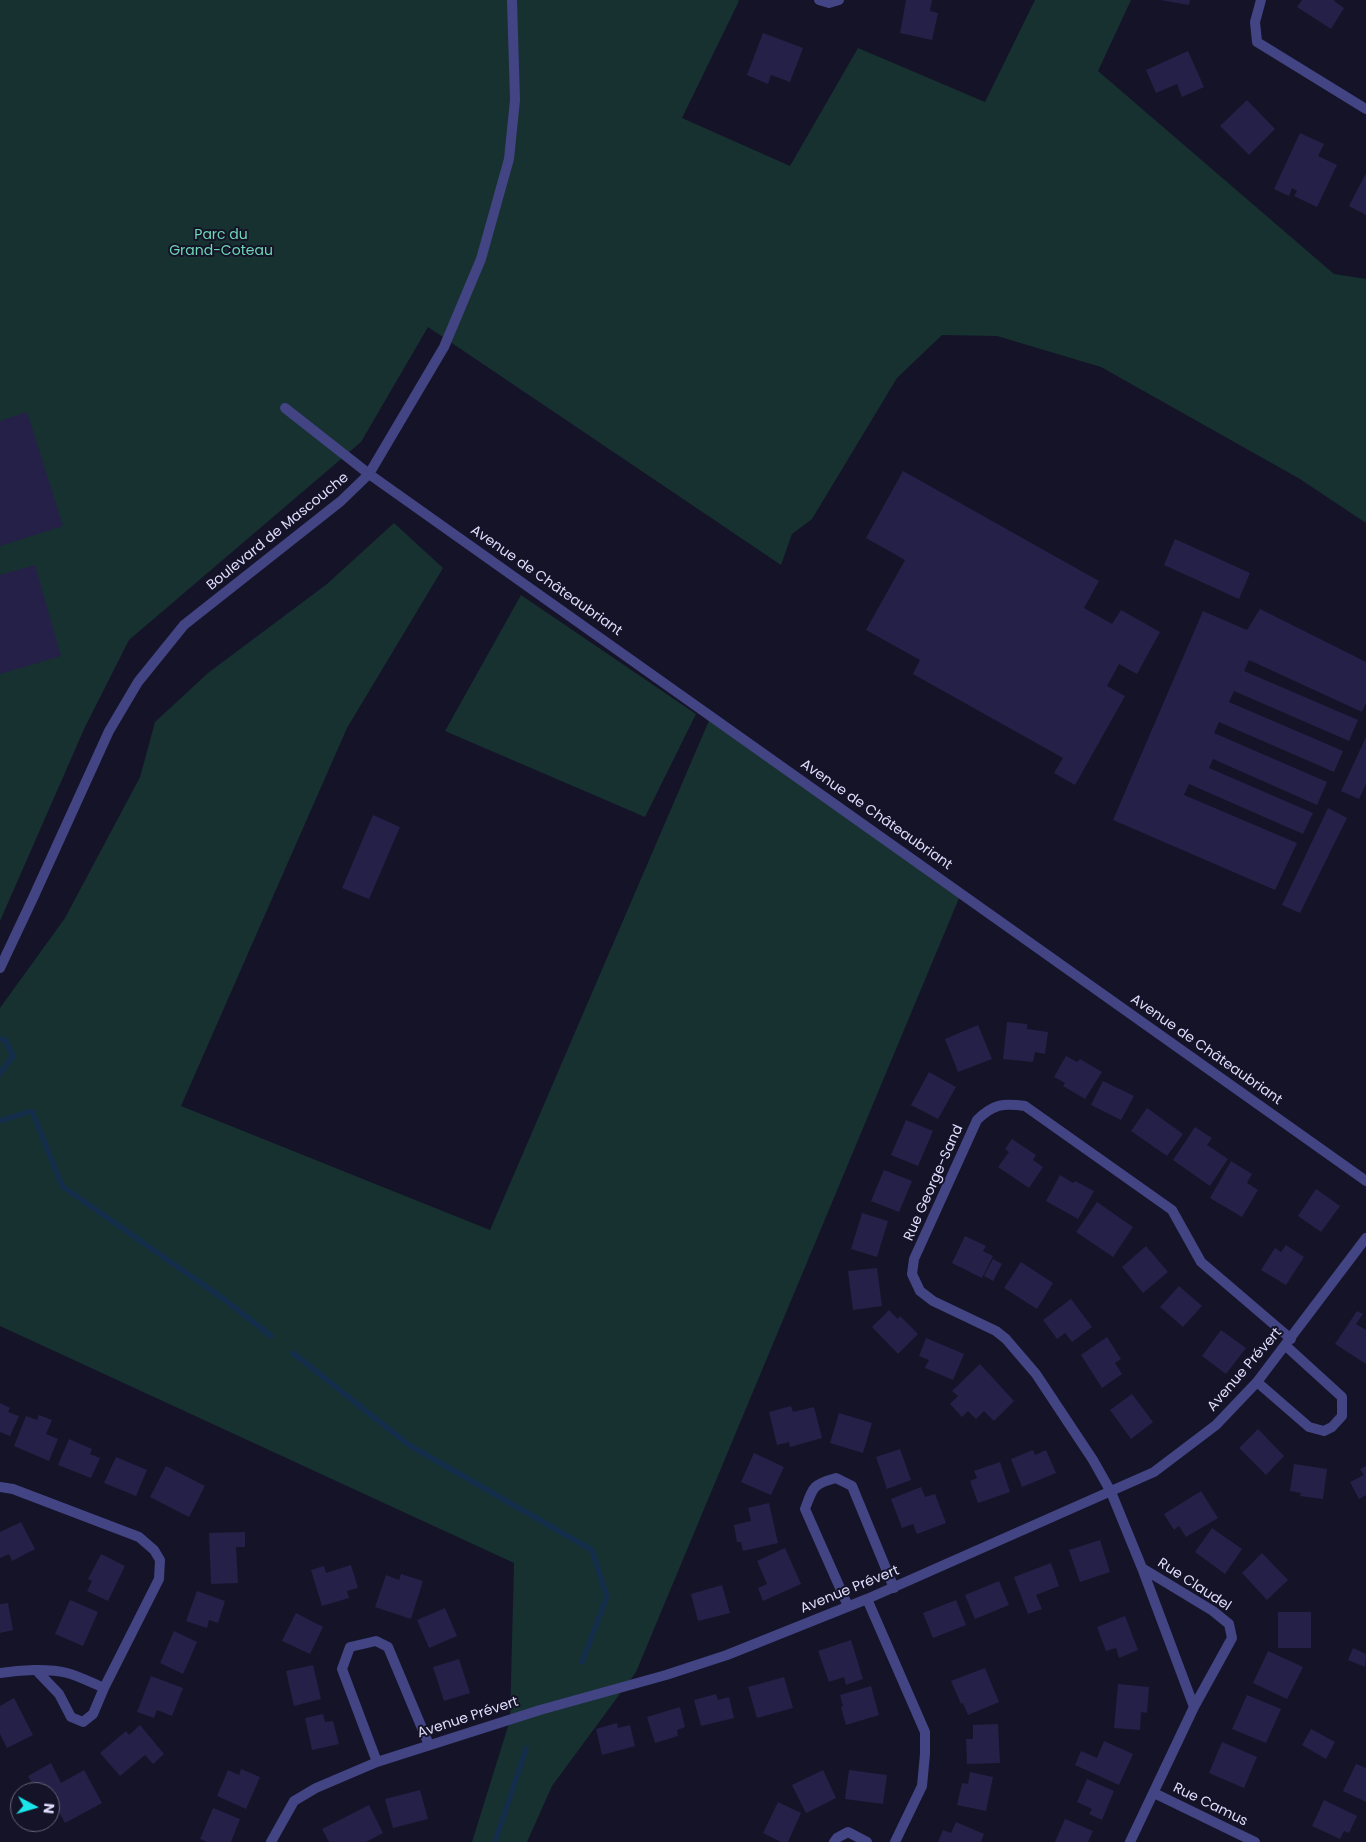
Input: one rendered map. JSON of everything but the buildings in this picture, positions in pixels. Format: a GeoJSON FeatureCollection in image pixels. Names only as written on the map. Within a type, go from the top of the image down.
{"type":"FeatureCollection","features":[{"type":"Feature","properties":{"kind":"street","name":"Boulevard de Mascouche"},"geometry":{"type":"LineString","coordinates":[[0,968],[34,898],[109,731],[138,682],[184,625],[342,501],[370,474],[444,347],[481,258],[499,202],[509,159],[515,100],[512,0]]}},
{"type":"Feature","properties":{"kind":"street"},"geometry":{"type":"LineString","coordinates":[[819,0],[830,3],[840,0]]}},
{"type":"Feature","properties":{"kind":"street"},"geometry":{"type":"LineString","coordinates":[[1261,0],[1255,22],[1257,42],[1366,109]]}},
{"type":"Feature","properties":{"kind":"street","name":"Avenue de Châteaubriant"},"geometry":{"type":"LineString","coordinates":[[285,408],[370,474],[1366,1180]]}},
{"type":"Feature","properties":{"kind":"street","name":"Rue George-Sand"},"geometry":{"type":"LineString","coordinates":[[1110,1492],[1093,1460],[1036,1374],[1006,1339],[996,1331],[933,1301],[920,1291],[912,1274],[914,1259],[977,1120],[988,1109],[1007,1104],[1025,1106],[1172,1210],[1201,1262],[1288,1342],[1342,1397],[1342,1416],[1332,1427],[1324,1432],[1309,1427],[1257,1382]]}},
{"type":"Feature","properties":{"kind":"street","name":"Avenue Prévert"},"geometry":{"type":"LineString","coordinates":[[271,1842],[294,1800],[316,1788],[377,1762],[540,1710],[666,1675],[718,1658],[894,1588],[1154,1472],[1216,1425],[1257,1382],[1366,1238]]}},
{"type":"Feature","properties":{"kind":"street"},"geometry":{"type":"LineString","coordinates":[[848,1606],[805,1509],[813,1487],[824,1481],[836,1478],[852,1486],[894,1588]]}},
{"type":"Feature","properties":{"kind":"street"},"geometry":{"type":"LineString","coordinates":[[0,1487],[14,1489],[139,1537],[154,1550],[160,1560],[159,1579],[104,1688],[93,1714],[83,1722],[71,1716],[59,1694],[36,1670]]}},
{"type":"Feature","properties":{"kind":"street","name":"Rue Claudel"},"geometry":{"type":"LineString","coordinates":[[1110,1492],[1142,1568],[1194,1707]]}},
{"type":"Feature","properties":{"kind":"street","name":"Rue Claudel"},"geometry":{"type":"LineString","coordinates":[[1130,1842],[1194,1707],[1232,1638],[1229,1624],[1213,1610],[1142,1568]]}},
{"type":"Feature","properties":{"kind":"street"},"geometry":{"type":"LineString","coordinates":[[867,1599],[925,1732],[926,1754],[922,1786],[895,1842]]}},
{"type":"Feature","properties":{"kind":"street"},"geometry":{"type":"LineString","coordinates":[[377,1762],[342,1669],[350,1648],[376,1641],[388,1648],[428,1745]]}},
{"type":"Feature","properties":{"kind":"street"},"geometry":{"type":"LineString","coordinates":[[0,1673],[36,1670],[66,1673],[104,1688]]}},
{"type":"Feature","properties":{"kind":"street","name":"Rue Camus"},"geometry":{"type":"LineString","coordinates":[[1154,1793],[1255,1842]]}},
{"type":"Feature","properties":{"kind":"street"},"geometry":{"type":"LineString","coordinates":[[834,1842],[837,1838],[848,1832],[867,1842]]}},
{"type":"Feature","properties":{"kind":"green space","name":"Parc du Grand-Coteau"},"geometry":{"type":"Polygon","coordinates":[[[0,0],[738,0],[682,118],[790,166],[858,48],[985,102],[1035,0],[1131,0],[1098,71],[1334,274],[1366,279],[1366,523],[1300,479],[1101,367],[997,336],[942,335],[897,378],[812,519],[792,534],[781,565],[428,327],[361,442],[129,640],[85,727],[0,921],[0,0]]]}},
{"type":"Feature","properties":{"kind":"green space"},"geometry":{"type":"Polygon","coordinates":[[[394,523],[443,568],[347,728],[181,1106],[490,1230],[711,716],[962,891],[636,1672],[552,1786],[527,1842],[472,1842],[510,1720],[514,1563],[0,1326],[0,1008],[65,918],[140,777],[155,722],[208,673],[327,584],[394,523]]]}},
{"type":"Feature","properties":{"kind":"green space"},"geometry":{"type":"Polygon","coordinates":[[[521,595],[696,714],[645,817],[445,731],[521,595]]]}},
{"type":"Feature","properties":{"kind":"waterway"},"geometry":{"type":"LineString","coordinates":[[0,1039],[5,1040],[13,1056],[0,1073]]}},
{"type":"Feature","properties":{"kind":"waterway"},"geometry":{"type":"LineString","coordinates":[[0,1121],[32,1111],[62,1186],[225,1300],[271,1336]]}},
{"type":"Feature","properties":{"kind":"waterway"},"geometry":{"type":"LineString","coordinates":[[293,1353],[409,1445],[592,1550],[607,1597],[582,1662]]}},
{"type":"Feature","properties":{"kind":"waterway"},"geometry":{"type":"LineString","coordinates":[[495,1842],[526,1749]]}}]}
